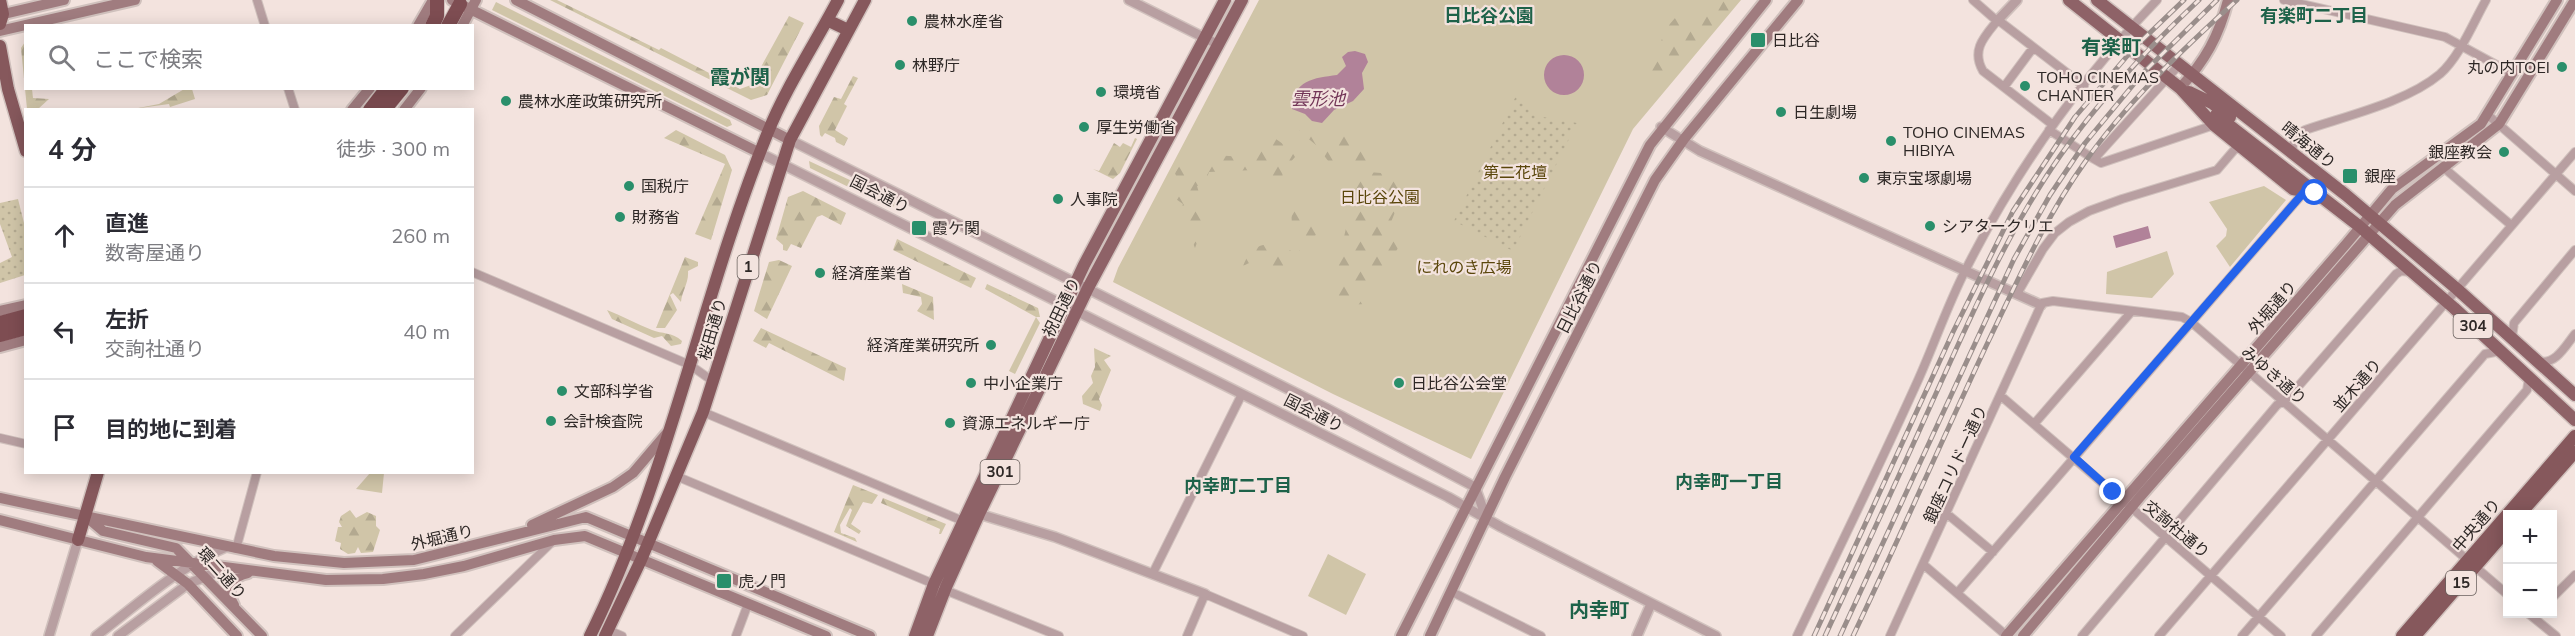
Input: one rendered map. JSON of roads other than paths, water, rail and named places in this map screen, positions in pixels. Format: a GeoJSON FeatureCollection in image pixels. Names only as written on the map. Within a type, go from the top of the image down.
{"type":"FeatureCollection","features":[{"type":"Feature","properties":{"kind":"highway"},"geometry":{"type":"LineString","coordinates":[[0,0],[1,18]]}},
{"type":"Feature","properties":{"kind":"highway"},"geometry":{"type":"LineString","coordinates":[[435,0],[439,22],[464,2]]}},
{"type":"Feature","properties":{"kind":"highway","name":"桜田通り"},"geometry":{"type":"LineString","coordinates":[[590,636],[615,585],[671,428],[769,129],[838,0]]}},
{"type":"Feature","properties":{"kind":"highway","name":"桜田通り"},"geometry":{"type":"LineString","coordinates":[[607,633],[704,412],[790,140],[865,0]]}},
{"type":"Feature","properties":{"kind":"highway"},"geometry":{"type":"LineString","coordinates":[[827,20],[848,30]]}},
{"type":"Feature","properties":{"kind":"highway"},"geometry":{"type":"LineString","coordinates":[[0,46],[8,89],[24,145]]}},
{"type":"Feature","properties":{"kind":"highway"},"geometry":{"type":"LineString","coordinates":[[372,108],[385,90]]}},
{"type":"Feature","properties":{"kind":"highway"},"geometry":{"type":"LineString","coordinates":[[386,108],[400,90]]}},
{"type":"Feature","properties":{"kind":"highway"},"geometry":{"type":"LineString","coordinates":[[0,323],[24,317]]}},
{"type":"Feature","properties":{"kind":"highway"},"geometry":{"type":"LineString","coordinates":[[0,335],[24,329]]}},
{"type":"Feature","properties":{"kind":"highway","name":"中央通り"},"geometry":{"type":"LineString","coordinates":[[2415,636],[2471,563],[2575,436]]}},
{"type":"Feature","properties":{"kind":"highway","name":"中央通り"},"geometry":{"type":"LineString","coordinates":[[2524,510],[2575,452]]}},
{"type":"Feature","properties":{"kind":"highway"},"geometry":{"type":"LineString","coordinates":[[78,540],[87,518],[98,474]]}},
{"type":"Feature","properties":{"kind":"highway","name":"中央通り"},"geometry":{"type":"LineString","coordinates":[[2402,636],[2471,563],[2503,534]]}},
{"type":"Feature","properties":{"kind":"main road"},"geometry":{"type":"LineString","coordinates":[[1,18],[64,0]]}},
{"type":"Feature","properties":{"kind":"main road"},"geometry":{"type":"LineString","coordinates":[[30,24],[135,0]]}},
{"type":"Feature","properties":{"kind":"main road"},"geometry":{"type":"LineString","coordinates":[[419,24],[435,0]]}},
{"type":"Feature","properties":{"kind":"main road"},"geometry":{"type":"LineString","coordinates":[[439,22],[446,0]]}},
{"type":"Feature","properties":{"kind":"main road","name":"国会通り"},"geometry":{"type":"LineString","coordinates":[[516,0],[790,140]]}},
{"type":"Feature","properties":{"kind":"main road","name":"祝田通り"},"geometry":{"type":"LineString","coordinates":[[927,636],[939,587],[972,518],[1066,303],[1225,0]]}},
{"type":"Feature","properties":{"kind":"main road","name":"祝田通り"},"geometry":{"type":"LineString","coordinates":[[915,636],[1088,288],[1242,0]]}},
{"type":"Feature","properties":{"kind":"main road","name":"日比谷通り"},"geometry":{"type":"LineString","coordinates":[[1401,636],[1578,281],[1661,128],[1766,0]]}},
{"type":"Feature","properties":{"kind":"main road","name":"日比谷通り"},"geometry":{"type":"LineString","coordinates":[[1431,636],[1486,517],[1655,180],[1683,141],[1798,0]]}},
{"type":"Feature","properties":{"kind":"main road","name":"304"},"geometry":{"type":"LineString","coordinates":[[2069,0],[2180,88],[2242,148],[2294,189],[2310,192]]}},
{"type":"Feature","properties":{"kind":"main road","name":"晴海通り"},"geometry":{"type":"LineString","coordinates":[[2097,0],[2292,151],[2457,289],[2575,396]]}},
{"type":"Feature","properties":{"kind":"main road"},"geometry":{"type":"LineString","coordinates":[[2180,88],[2214,43],[2228,0]]}},
{"type":"Feature","properties":{"kind":"main road","name":"外堀通り"},"geometry":{"type":"LineString","coordinates":[[2007,636],[2246,368],[2369,235],[2374,219],[2392,189],[2473,130],[2488,115],[2557,0]]}},
{"type":"Feature","properties":{"kind":"main road","name":"外堀通り"},"geometry":{"type":"LineString","coordinates":[[2246,368],[2359,226],[2374,219],[2444,168],[2499,124],[2574,0]]}},
{"type":"Feature","properties":{"kind":"main road"},"geometry":{"type":"LineString","coordinates":[[462,24],[464,2]]}},
{"type":"Feature","properties":{"kind":"main road","name":"国会通り"},"geometry":{"type":"LineString","coordinates":[[464,2],[760,153]]}},
{"type":"Feature","properties":{"kind":"main road"},"geometry":{"type":"LineString","coordinates":[[0,31],[24,25]]}},
{"type":"Feature","properties":{"kind":"main road","name":"304"},"geometry":{"type":"LineString","coordinates":[[2180,88],[2212,103],[2301,171],[2310,192]]}},
{"type":"Feature","properties":{"kind":"main road"},"geometry":{"type":"LineString","coordinates":[[354,108],[368,90]]}},
{"type":"Feature","properties":{"kind":"main road"},"geometry":{"type":"LineString","coordinates":[[406,108],[419,90]]}},
{"type":"Feature","properties":{"kind":"main road","name":"304"},"geometry":{"type":"LineString","coordinates":[[2215,120],[2310,192]]}},
{"type":"Feature","properties":{"kind":"main road","name":"晴海通り"},"geometry":{"type":"LineString","coordinates":[[2310,192],[2359,226],[2447,302],[2575,420]]}},
{"type":"Feature","properties":{"kind":"main road"},"geometry":{"type":"LineString","coordinates":[[0,311],[24,305]]}},
{"type":"Feature","properties":{"kind":"main road"},"geometry":{"type":"LineString","coordinates":[[0,347],[24,341]]}},
{"type":"Feature","properties":{"kind":"main road"},"geometry":{"type":"LineString","coordinates":[[518,533],[558,511],[613,487],[633,473],[671,428]]}},
{"type":"Feature","properties":{"kind":"main road","name":"外堀通り"},"geometry":{"type":"LineString","coordinates":[[0,498],[231,548],[310,560],[391,562],[461,550],[518,533],[586,517],[870,636]]}},
{"type":"Feature","properties":{"kind":"main road","name":"外堀通り"},"geometry":{"type":"LineString","coordinates":[[2023,636],[2127,504]]}},
{"type":"Feature","properties":{"kind":"main road","name":"環二通り"},"geometry":{"type":"LineString","coordinates":[[87,518],[103,531],[176,548],[262,636]]}},
{"type":"Feature","properties":{"kind":"main road","name":"外堀通り"},"geometry":{"type":"LineString","coordinates":[[0,520],[146,557],[327,580],[383,579],[464,566],[554,540],[585,536],[826,636]]}},
{"type":"Feature","properties":{"kind":"main road","name":"環二通り"},"geometry":{"type":"LineString","coordinates":[[146,557],[177,574],[237,636]]}},
{"type":"Feature","properties":{"kind":"main road"},"geometry":{"type":"LineString","coordinates":[[239,615],[231,600],[230,585],[244,574],[255,572]]}},
{"type":"Feature","properties":{"kind":"street"},"geometry":{"type":"LineString","coordinates":[[257,0],[264,24]]}},
{"type":"Feature","properties":{"kind":"street"},"geometry":{"type":"LineString","coordinates":[[1129,0],[1219,45]]}},
{"type":"Feature","properties":{"kind":"street"},"geometry":{"type":"LineString","coordinates":[[1973,0],[1997,21],[2084,86]]}},
{"type":"Feature","properties":{"kind":"street"},"geometry":{"type":"LineString","coordinates":[[2017,0],[1983,38],[1977,54],[1983,71],[2051,127],[2101,163],[2215,120]]}},
{"type":"Feature","properties":{"kind":"street"},"geometry":{"type":"LineString","coordinates":[[1797,636],[1920,377],[1965,271],[1999,207],[2051,127],[2131,27],[2157,0]]}},
{"type":"Feature","properties":{"kind":"street"},"geometry":{"type":"LineString","coordinates":[[2284,0],[2439,35],[2513,74]]}},
{"type":"Feature","properties":{"kind":"street"},"geometry":{"type":"LineString","coordinates":[[2292,151],[2295,136],[2305,130],[2403,95],[2441,73],[2461,45],[2486,0]]}},
{"type":"Feature","properties":{"kind":"street"},"geometry":{"type":"LineString","coordinates":[[2004,87],[2033,48]]}},
{"type":"Feature","properties":{"kind":"street"},"geometry":{"type":"LineString","coordinates":[[2096,159],[2179,64]]}},
{"type":"Feature","properties":{"kind":"street"},"geometry":{"type":"LineString","coordinates":[[289,90],[294,108]]}},
{"type":"Feature","properties":{"kind":"street"},"geometry":{"type":"LineString","coordinates":[[2488,115],[2575,191]]}},
{"type":"Feature","properties":{"kind":"street"},"geometry":{"type":"LineString","coordinates":[[1661,128],[1700,151],[2042,304]]}},
{"type":"Feature","properties":{"kind":"street","name":"国会通り"},"geometry":{"type":"LineString","coordinates":[[790,140],[1326,408],[1474,487]]}},
{"type":"Feature","properties":{"kind":"street"},"geometry":{"type":"LineString","coordinates":[[2016,294],[2043,249],[2055,233],[2069,222],[2122,199],[2217,170],[2235,149],[2242,148]]}},
{"type":"Feature","properties":{"kind":"street","name":"並木通り"},"geometry":{"type":"LineString","coordinates":[[2159,636],[2575,152]]}},
{"type":"Feature","properties":{"kind":"street","name":"国会通り"},"geometry":{"type":"LineString","coordinates":[[760,153],[1078,309],[1716,636]]}},
{"type":"Feature","properties":{"kind":"street"},"geometry":{"type":"LineString","coordinates":[[2444,168],[2511,225]]}},
{"type":"Feature","properties":{"kind":"street"},"geometry":{"type":"LineString","coordinates":[[1958,592],[2192,322],[2310,192]]}},
{"type":"Feature","properties":{"kind":"street"},"geometry":{"type":"LineString","coordinates":[[2512,337],[2514,323],[2575,250]]}},
{"type":"Feature","properties":{"kind":"street"},"geometry":{"type":"LineString","coordinates":[[2082,636],[2283,401],[2397,274],[2412,272]]}},
{"type":"Feature","properties":{"kind":"street"},"geometry":{"type":"LineString","coordinates":[[474,273],[690,365],[714,382]]}},
{"type":"Feature","properties":{"kind":"street","name":"みゆき通り"},"geometry":{"type":"LineString","coordinates":[[2042,304],[2053,301],[2182,317],[2192,322],[2503,591]]}},
{"type":"Feature","properties":{"kind":"street","name":"銀座コリドー通り"},"geometry":{"type":"LineString","coordinates":[[1890,636],[2042,304]]}},
{"type":"Feature","properties":{"kind":"street"},"geometry":{"type":"LineString","coordinates":[[2035,423],[2132,311]]}},
{"type":"Feature","properties":{"kind":"street"},"geometry":{"type":"LineString","coordinates":[[2537,361],[2550,362],[2575,334]]}},
{"type":"Feature","properties":{"kind":"street"},"geometry":{"type":"LineString","coordinates":[[2242,636],[2485,354],[2501,351]]}},
{"type":"Feature","properties":{"kind":"street"},"geometry":{"type":"LineString","coordinates":[[2316,636],[2527,390],[2528,376]]}},
{"type":"Feature","properties":{"kind":"street"},"geometry":{"type":"LineString","coordinates":[[1153,573],[1242,393]]}},
{"type":"Feature","properties":{"kind":"street","name":"交詢社通り"},"geometry":{"type":"LineString","coordinates":[[2001,396],[2281,636]]}},
{"type":"Feature","properties":{"kind":"street"},"geometry":{"type":"LineString","coordinates":[[704,412],[972,518],[1055,537],[1153,573],[1303,636]]}},
{"type":"Feature","properties":{"kind":"street"},"geometry":{"type":"LineString","coordinates":[[0,438],[24,444]]}},
{"type":"Feature","properties":{"kind":"street"},"geometry":{"type":"LineString","coordinates":[[96,636],[192,564],[231,548],[256,474]]}},
{"type":"Feature","properties":{"kind":"street"},"geometry":{"type":"LineString","coordinates":[[676,476],[1059,636]]}},
{"type":"Feature","properties":{"kind":"street"},"geometry":{"type":"LineString","coordinates":[[1474,487],[1486,517]]}},
{"type":"Feature","properties":{"kind":"street"},"geometry":{"type":"LineString","coordinates":[[1947,513],[1993,552]]}},
{"type":"Feature","properties":{"kind":"street"},"geometry":{"type":"LineString","coordinates":[[49,636],[78,540]]}},
{"type":"Feature","properties":{"kind":"street"},"geometry":{"type":"LineString","coordinates":[[455,636],[554,540]]}},
{"type":"Feature","properties":{"kind":"street"},"geometry":{"type":"LineString","coordinates":[[157,561],[164,572],[160,587]]}},
{"type":"Feature","properties":{"kind":"street"},"geometry":{"type":"LineString","coordinates":[[1924,565],[2007,636]]}},
{"type":"Feature","properties":{"kind":"street"},"geometry":{"type":"LineString","coordinates":[[118,636],[188,584],[203,575],[224,568]]}},
{"type":"Feature","properties":{"kind":"street"},"geometry":{"type":"LineString","coordinates":[[2557,594],[2575,575]]}},
{"type":"Feature","properties":{"kind":"street"},"geometry":{"type":"LineString","coordinates":[[1452,592],[1541,636]]}},
{"type":"Feature","properties":{"kind":"street"},"geometry":{"type":"LineString","coordinates":[[1187,636],[1205,594]]}},
{"type":"Feature","properties":{"kind":"street"},"geometry":{"type":"LineString","coordinates":[[736,636],[748,604]]}},
{"type":"Feature","properties":{"kind":"street"},"geometry":{"type":"LineString","coordinates":[[1637,636],[1652,604]]}},
{"type":"Feature","properties":{"kind":"street"},"geometry":{"type":"LineString","coordinates":[[2537,618],[2556,636]]}},
{"type":"Feature","properties":{"kind":"street"},"geometry":{"type":"LineString","coordinates":[[607,633],[622,636]]}},
{"type":"Feature","properties":{"kind":"water","name":"雲形池"},"geometry":{"type":"Polygon","coordinates":[[[1355,51],[1365,54],[1368,62],[1362,73],[1364,89],[1353,101],[1334,110],[1322,123],[1312,121],[1305,114],[1292,109],[1293,99],[1301,86],[1313,79],[1337,75],[1346,66],[1342,57],[1348,52],[1355,51]]]}},
{"type":"Feature","properties":{"kind":"water"},"geometry":{"type":"Polygon","coordinates":[[[1564,55],[1578,61],[1584,75],[1578,89],[1564,95],[1550,89],[1544,75],[1550,61],[1564,55]]]}},
{"type":"Feature","properties":{"kind":"water"},"geometry":{"type":"Polygon","coordinates":[[[2148,226],[2151,238],[2116,248],[2113,236],[2148,226]]]}},
{"type":"Feature","properties":{"kind":"tunnel"},"geometry":{"type":"LineString","coordinates":[[2194,97],[2216,115]]}},
{"type":"Feature","properties":{"kind":"railway"},"geometry":{"type":"LineString","coordinates":[[1814,636],[1953,332],[2013,211],[2075,117],[2134,48],[2184,0]]}},
{"type":"Feature","properties":{"kind":"railway"},"geometry":{"type":"LineString","coordinates":[[1825,636],[1973,311],[2040,185],[2109,94],[2143,55],[2199,0]]}},
{"type":"Feature","properties":{"kind":"railway"},"geometry":{"type":"LineString","coordinates":[[1840,636],[2014,259],[2050,195],[2085,143],[2143,73],[2217,0]]}},
{"type":"Feature","properties":{"kind":"railway"},"geometry":{"type":"LineString","coordinates":[[1853,636],[1988,342],[2057,205],[2101,140],[2137,97],[2237,0]]}},
{"type":"Feature","properties":{"kind":"place","name":"農林水産省"},"geometry":{"type":"Point","coordinates":[912,21]}},
{"type":"Feature","properties":{"kind":"place","name":"日比谷"},"geometry":{"type":"Point","coordinates":[1758,40]}},
{"type":"Feature","properties":{"kind":"place","name":"林野庁"},"geometry":{"type":"Point","coordinates":[900,65]}},
{"type":"Feature","properties":{"kind":"place","name":"丸の内TOEI"},"geometry":{"type":"Point","coordinates":[2562,67]}},
{"type":"Feature","properties":{"kind":"place","name":"TOHO CINEMAS CHANTER"},"geometry":{"type":"Point","coordinates":[2025,86]}},
{"type":"Feature","properties":{"kind":"place","name":"環境省"},"geometry":{"type":"Point","coordinates":[1101,92]}},
{"type":"Feature","properties":{"kind":"place","name":"農林水産政策研究所"},"geometry":{"type":"Point","coordinates":[506,101]}},
{"type":"Feature","properties":{"kind":"place","name":"日生劇場"},"geometry":{"type":"Point","coordinates":[1781,112]}},
{"type":"Feature","properties":{"kind":"place","name":"厚生労働省"},"geometry":{"type":"Point","coordinates":[1084,127]}},
{"type":"Feature","properties":{"kind":"place","name":"TOHO CINEMAS HIBIYA"},"geometry":{"type":"Point","coordinates":[1891,141]}},
{"type":"Feature","properties":{"kind":"place","name":"銀座教会"},"geometry":{"type":"Point","coordinates":[2504,152]}},
{"type":"Feature","properties":{"kind":"place","name":"銀座"},"geometry":{"type":"Point","coordinates":[2350,176]}},
{"type":"Feature","properties":{"kind":"place","name":"東京宝塚劇場"},"geometry":{"type":"Point","coordinates":[1864,178]}},
{"type":"Feature","properties":{"kind":"place","name":"国税庁"},"geometry":{"type":"Point","coordinates":[629,186]}},
{"type":"Feature","properties":{"kind":"place","name":"人事院"},"geometry":{"type":"Point","coordinates":[1058,199]}},
{"type":"Feature","properties":{"kind":"place","name":"財務省"},"geometry":{"type":"Point","coordinates":[620,217]}},
{"type":"Feature","properties":{"kind":"place","name":"シアタークリエ"},"geometry":{"type":"Point","coordinates":[1930,226]}},
{"type":"Feature","properties":{"kind":"place","name":"霞ケ関"},"geometry":{"type":"Point","coordinates":[919,228]}},
{"type":"Feature","properties":{"kind":"place","name":"経済産業省"},"geometry":{"type":"Point","coordinates":[820,273]}},
{"type":"Feature","properties":{"kind":"place","name":"経済産業研究所"},"geometry":{"type":"Point","coordinates":[991,345]}},
{"type":"Feature","properties":{"kind":"place","name":"中小企業庁"},"geometry":{"type":"Point","coordinates":[971,383]}},
{"type":"Feature","properties":{"kind":"place","name":"日比谷公会堂"},"geometry":{"type":"Point","coordinates":[1399,383]}},
{"type":"Feature","properties":{"kind":"place","name":"文部科学省"},"geometry":{"type":"Point","coordinates":[562,391]}},
{"type":"Feature","properties":{"kind":"place","name":"会計検査院"},"geometry":{"type":"Point","coordinates":[551,421]}},
{"type":"Feature","properties":{"kind":"place","name":"資源エネルギー庁"},"geometry":{"type":"Point","coordinates":[950,423]}},
{"type":"Feature","properties":{"kind":"place","name":"虎ノ門"},"geometry":{"type":"Point","coordinates":[724,581]}},
{"type":"Feature","properties":{"kind":"district","name":"日比谷公園"},"geometry":{"type":"Point","coordinates":[1489,16]}},
{"type":"Feature","properties":{"kind":"district","name":"有楽町二丁目"},"geometry":{"type":"Point","coordinates":[2314,16]}},
{"type":"Feature","properties":{"kind":"district","name":"有楽町"},"geometry":{"type":"Point","coordinates":[2111,47]}},
{"type":"Feature","properties":{"kind":"district","name":"霞が関"},"geometry":{"type":"Point","coordinates":[740,77]}},
{"type":"Feature","properties":{"kind":"district","name":"内幸町一丁目"},"geometry":{"type":"Point","coordinates":[1729,482]}},
{"type":"Feature","properties":{"kind":"district","name":"内幸町二丁目"},"geometry":{"type":"Point","coordinates":[1238,486]}},
{"type":"Feature","properties":{"kind":"district","name":"内幸町"},"geometry":{"type":"Point","coordinates":[1599,610]}},
{"type":"Feature","properties":{"kind":"park label","name":"第二花壇"},"geometry":{"type":"Point","coordinates":[1515,172]}},
{"type":"Feature","properties":{"kind":"park label","name":"にれのき広場"},"geometry":{"type":"Point","coordinates":[1464,267]}}]}
